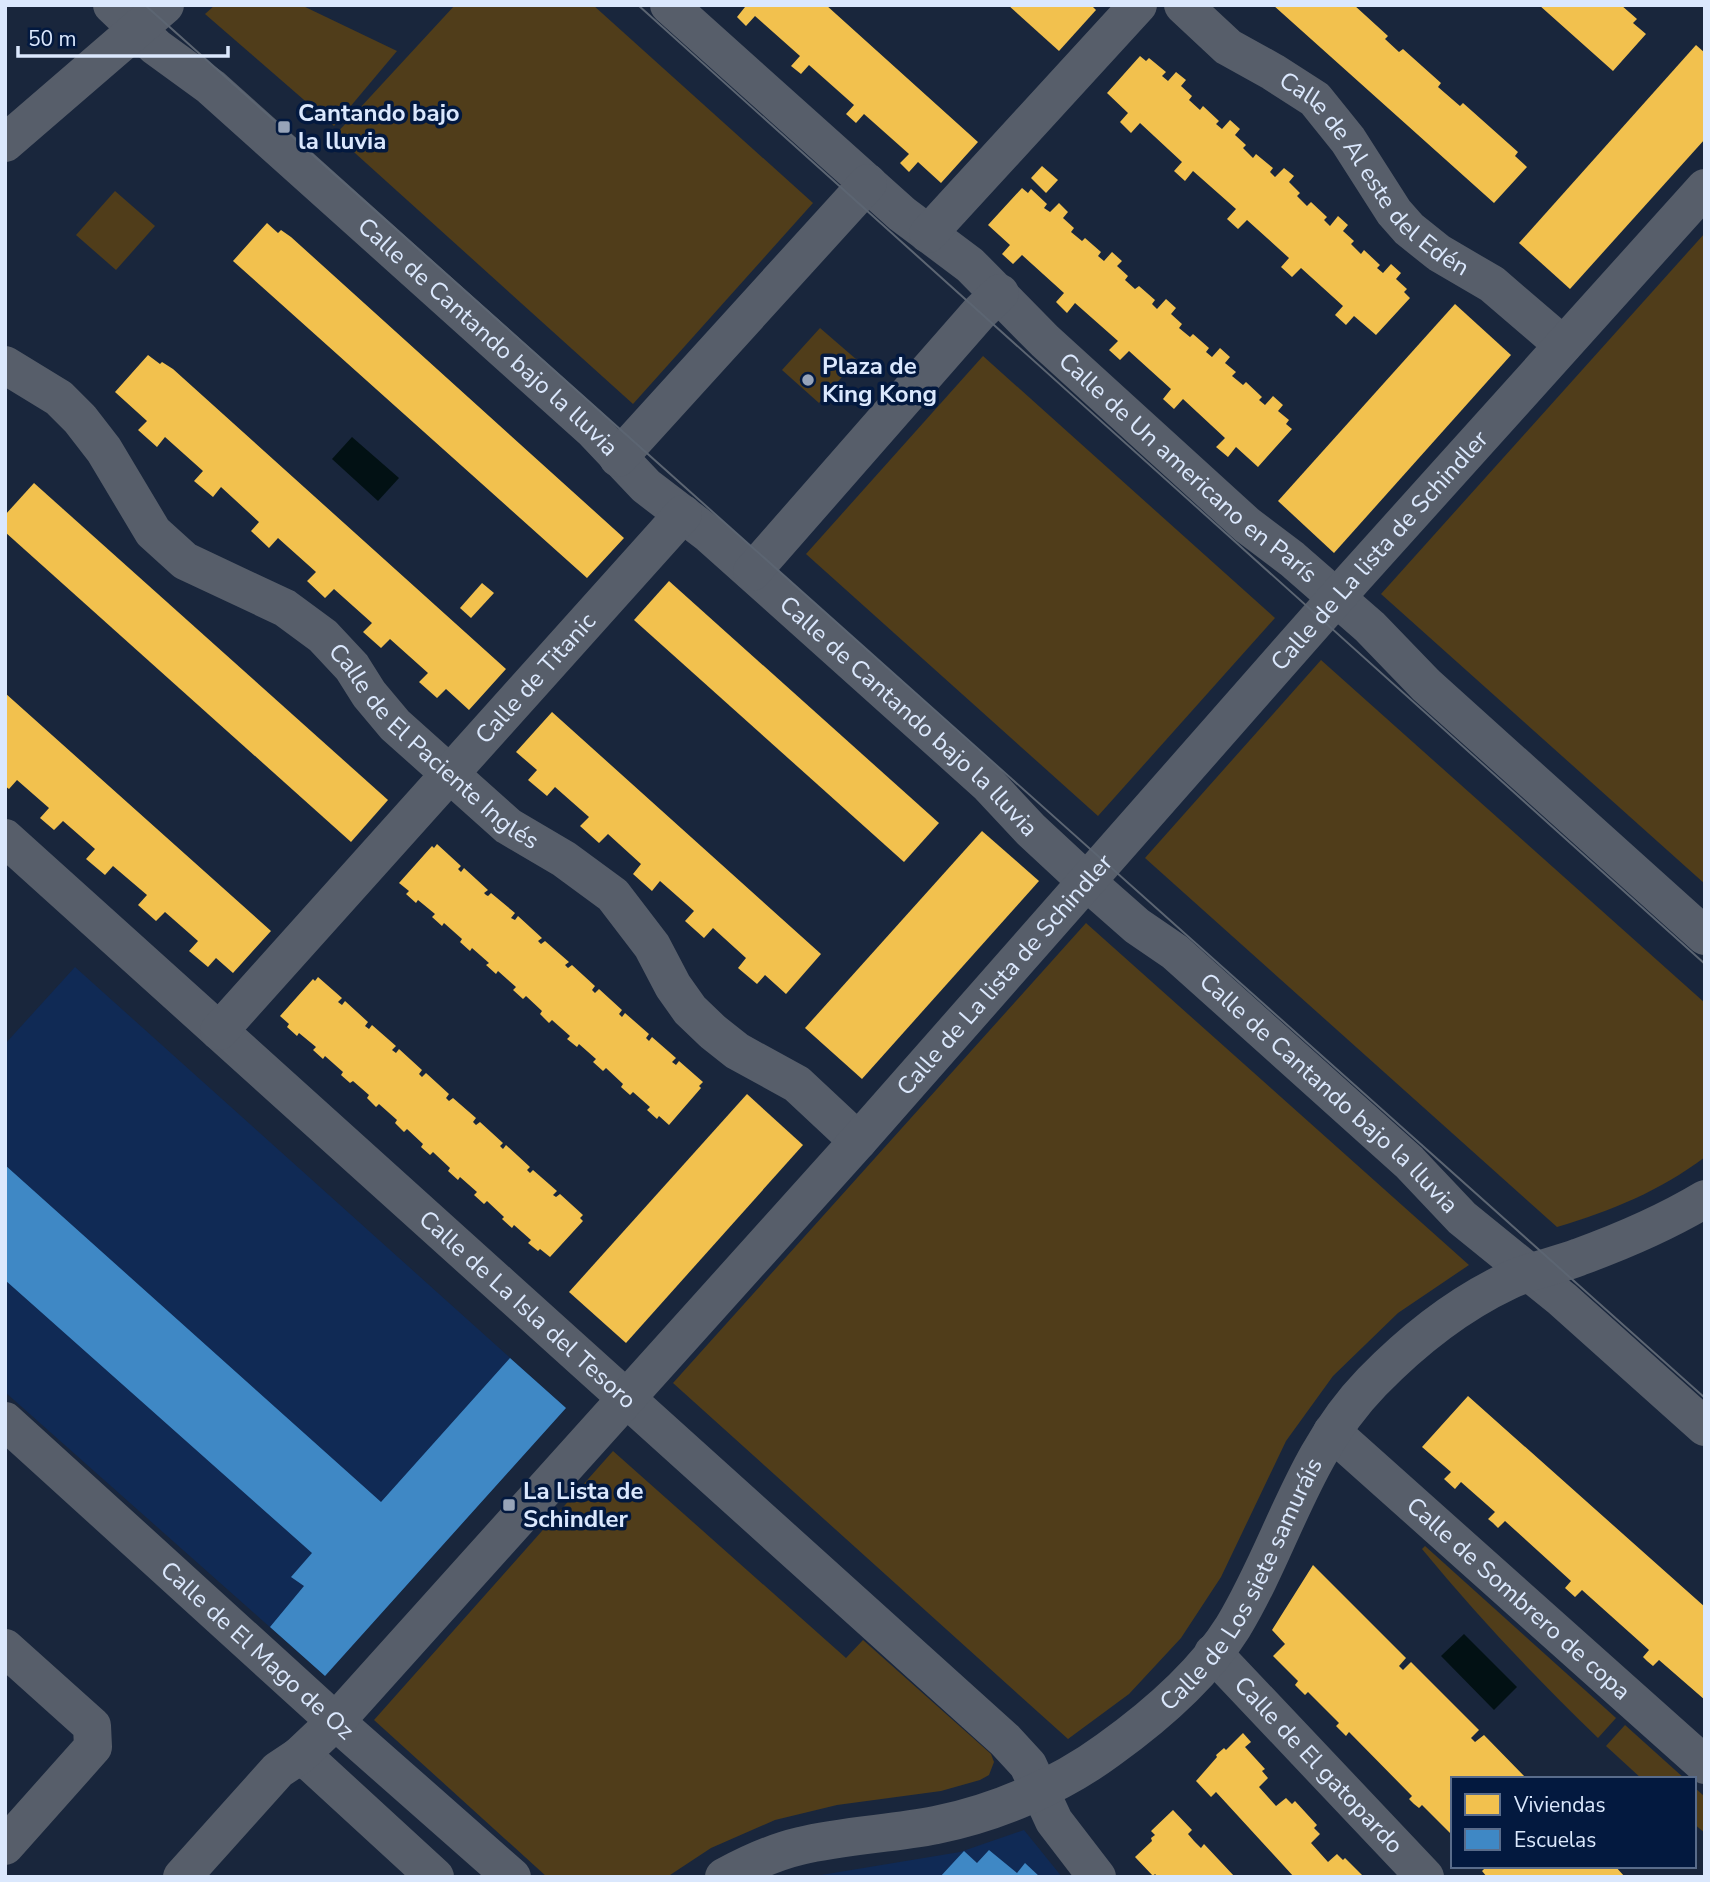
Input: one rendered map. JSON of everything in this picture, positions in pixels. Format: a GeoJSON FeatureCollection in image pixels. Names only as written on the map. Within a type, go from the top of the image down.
{"type":"FeatureCollection","features":[{"type":"Feature","properties":{"kind":"street"},"geometry":{"type":"LineString","coordinates":[[5,143],[124,18],[165,5]]}},
{"type":"Feature","properties":{"kind":"street","name":"Calle de Un americano en París"},"geometry":{"type":"LineString","coordinates":[[669,5],[867,183],[970,265],[1045,341],[1247,525],[1337,598],[1381,638],[1426,685],[1705,936]]}},
{"type":"Feature","properties":{"kind":"street"},"geometry":{"type":"LineString","coordinates":[[928,234],[1138,5]]}},
{"type":"Feature","properties":{"kind":"street","name":"Calle de Al este del Edén"},"geometry":{"type":"LineString","coordinates":[[1183,5],[1228,47],[1315,99],[1348,139],[1394,212],[1409,229],[1439,253],[1492,284],[1563,345]]}},
{"type":"Feature","properties":{"kind":"street","name":"Calle de Cantando bajo la lluvia"},"geometry":{"type":"LineString","coordinates":[[124,18],[222,96],[592,429],[646,486],[684,514],[751,572],[988,784],[1031,830],[1087,882],[1150,936],[1175,952],[1409,1162],[1462,1219],[1529,1272],[1705,1427]]}},
{"type":"Feature","properties":{"kind":"street"},"geometry":{"type":"LineString","coordinates":[[618,458],[867,183]]}},
{"type":"Feature","properties":{"kind":"street","name":"Calle de La lista de Schindler"},"geometry":{"type":"LineString","coordinates":[[182,1877],[278,1770],[299,1756],[336,1721],[858,1141],[1337,598],[1705,188]]}},
{"type":"Feature","properties":{"kind":"street"},"geometry":{"type":"LineString","coordinates":[[751,572],[979,313],[1000,293]]}},
{"type":"Feature","properties":{"kind":"street","name":"Calle de El Paciente Inglés"},"geometry":{"type":"LineString","coordinates":[[5,365],[59,398],[80,419],[104,450],[153,533],[185,561],[285,608],[323,636],[352,667],[369,694],[395,725],[508,826],[564,859],[613,895],[652,946],[673,986],[690,1010],[713,1032],[737,1051],[797,1084],[858,1141]]}},
{"type":"Feature","properties":{"kind":"street","name":"Calle de Titanic"},"geometry":{"type":"LineString","coordinates":[[219,1031],[684,514]]}},
{"type":"Feature","properties":{"kind":"street","name":"Calle de La Isla del Tesoro"},"geometry":{"type":"LineString","coordinates":[[5,838],[1005,1740],[1028,1765],[1054,1821],[1097,1877]]}},
{"type":"Feature","properties":{"kind":"street","name":"Calle de Los siete samuráis"},"geometry":{"type":"LineString","coordinates":[[724,1877],[796,1846],[946,1823],[993,1810],[1088,1763],[1128,1735],[1174,1695],[1213,1653],[1242,1611],[1300,1487],[1332,1432],[1370,1384],[1429,1330],[1485,1293],[1529,1272],[1575,1259],[1642,1233],[1705,1199]]}},
{"type":"Feature","properties":{"kind":"street","name":"Calle de El Mago de Oz"},"geometry":{"type":"LineString","coordinates":[[5,1422],[512,1877]]}},
{"type":"Feature","properties":{"kind":"street","name":"Calle de Sombrero de copa"},"geometry":{"type":"LineString","coordinates":[[1332,1432],[1705,1765]]}},
{"type":"Feature","properties":{"kind":"street"},"geometry":{"type":"LineString","coordinates":[[5,1648],[92,1726],[93,1747],[5,1846]]}},
{"type":"Feature","properties":{"kind":"street","name":"Calle de El gatopardo"},"geometry":{"type":"LineString","coordinates":[[1213,1653],[1425,1877]]}},
{"type":"Feature","properties":{"kind":"street"},"geometry":{"type":"LineString","coordinates":[[299,1756],[312,1764],[435,1877]]}},
{"type":"Feature","properties":{"kind":"shaded area"},"geometry":{"type":"Polygon","coordinates":[[[215,5],[301,5],[397,51],[334,126],[205,14],[215,5]]]}},
{"type":"Feature","properties":{"kind":"shaded area"},"geometry":{"type":"Polygon","coordinates":[[[455,5],[593,5],[813,203],[633,404],[335,135],[455,5]]]}},
{"type":"Feature","properties":{"kind":"shaded area"},"geometry":{"type":"Polygon","coordinates":[[[115,191],[155,226],[116,270],[76,235],[115,191]]]}},
{"type":"Feature","properties":{"kind":"shaded area"},"geometry":{"type":"Polygon","coordinates":[[[1705,233],[1705,884],[1381,594],[1705,233]]]}},
{"type":"Feature","properties":{"kind":"shaded area"},"geometry":{"type":"Polygon","coordinates":[[[820,328],[857,360],[819,403],[782,370],[820,328]]]}},
{"type":"Feature","properties":{"kind":"shaded area"},"geometry":{"type":"Polygon","coordinates":[[[983,356],[1275,618],[1098,816],[806,554],[983,356]]]}},
{"type":"Feature","properties":{"kind":"shaded area"},"geometry":{"type":"Polygon","coordinates":[[[352,437],[399,478],[378,501],[332,459],[352,437]]]}},
{"type":"Feature","properties":{"kind":"shaded area"},"geometry":{"type":"Polygon","coordinates":[[[1321,660],[1705,1003],[1705,1157],[1634,1199],[1557,1227],[1145,858],[1321,660]]]}},
{"type":"Feature","properties":{"kind":"shaded area"},"geometry":{"type":"Polygon","coordinates":[[[1086,923],[1469,1265],[1398,1313],[1333,1376],[1286,1441],[1221,1577],[1181,1638],[1129,1694],[1068,1739],[673,1383],[1086,923]]]}},
{"type":"Feature","properties":{"kind":"shaded area"},"geometry":{"type":"Polygon","coordinates":[[[75,967],[566,1408],[325,1676],[5,1392],[5,1044],[75,967]]]}},
{"type":"Feature","properties":{"kind":"shaded area"},"geometry":{"type":"Polygon","coordinates":[[[613,1451],[846,1658],[863,1640],[991,1754],[994,1762],[989,1775],[941,1791],[837,1805],[775,1820],[711,1848],[667,1877],[547,1877],[374,1720],[613,1451]]]}},
{"type":"Feature","properties":{"kind":"shaded area"},"geometry":{"type":"Polygon","coordinates":[[[1425,1546],[1616,1718],[1598,1738],[1486,1622],[1422,1549],[1425,1546]]]}},
{"type":"Feature","properties":{"kind":"shaded area"},"geometry":{"type":"Polygon","coordinates":[[[1464,1634],[1517,1687],[1494,1710],[1441,1656],[1464,1634]]]}},
{"type":"Feature","properties":{"kind":"shaded area"},"geometry":{"type":"Polygon","coordinates":[[[1625,1725],[1683,1777],[1640,1777],[1606,1746],[1625,1725]]]}},
{"type":"Feature","properties":{"kind":"shaded area"},"geometry":{"type":"Polygon","coordinates":[[[1696,1789],[1705,1797],[1705,1833],[1696,1826],[1696,1789]]]}},
{"type":"Feature","properties":{"kind":"shaded area"},"geometry":{"type":"Polygon","coordinates":[[[1024,1830],[1062,1877],[809,1877],[960,1852],[1024,1830]]]}},
{"type":"Feature","properties":{"kind":"building: Viviendas"},"geometry":{"type":"Polygon","coordinates":[[[743,5],[826,5],[978,142],[941,183],[918,162],[909,172],[900,163],[909,154],[864,114],[856,123],[846,114],[854,105],[809,65],[801,74],[791,66],[800,56],[755,16],[746,26],[737,17],[745,7],[743,5]]]}},
{"type":"Feature","properties":{"kind":"building: Viviendas"},"geometry":{"type":"Polygon","coordinates":[[[1008,5],[1091,5],[1096,10],[1059,51],[1008,5]]]}},
{"type":"Feature","properties":{"kind":"building: Viviendas"},"geometry":{"type":"Polygon","coordinates":[[[1273,5],[1354,5],[1388,36],[1385,39],[1399,52],[1403,49],[1441,83],[1438,87],[1460,106],[1463,103],[1518,152],[1515,156],[1527,167],[1494,203],[1273,5]]]}},
{"type":"Feature","properties":{"kind":"building: Viviendas"},"geometry":{"type":"Polygon","coordinates":[[[1539,5],[1621,5],[1637,19],[1633,23],[1646,34],[1613,71],[1539,5]]]}},
{"type":"Feature","properties":{"kind":"building: Viviendas"},"geometry":{"type":"Polygon","coordinates":[[[1696,45],[1705,53],[1705,139],[1570,289],[1519,243],[1696,45]]]}},
{"type":"Feature","properties":{"kind":"building: Viviendas"},"geometry":{"type":"Polygon","coordinates":[[[1140,56],[1146,61],[1149,58],[1166,72],[1162,76],[1168,81],[1176,72],[1186,80],[1181,86],[1192,96],[1189,100],[1200,110],[1203,106],[1219,121],[1216,124],[1222,129],[1230,120],[1240,129],[1235,135],[1246,145],[1243,148],[1253,158],[1256,154],[1273,168],[1270,172],[1275,177],[1284,168],[1294,176],[1289,182],[1300,193],[1297,196],[1307,206],[1311,202],[1327,217],[1324,220],[1330,226],[1338,216],[1348,225],[1343,231],[1354,241],[1351,244],[1361,254],[1364,250],[1380,265],[1377,268],[1383,273],[1391,264],[1401,273],[1396,279],[1407,289],[1404,292],[1410,298],[1376,335],[1354,316],[1346,325],[1335,315],[1343,306],[1301,268],[1292,277],[1281,267],[1289,258],[1247,220],[1238,229],[1227,219],[1236,209],[1193,171],[1185,181],[1174,171],[1182,162],[1140,123],[1131,133],[1120,122],[1128,113],[1107,93],[1140,56]]]}},
{"type":"Feature","properties":{"kind":"building: Viviendas"},"geometry":{"type":"Polygon","coordinates":[[[1042,166],[1058,180],[1046,193],[1031,178],[1042,166]]]}},
{"type":"Feature","properties":{"kind":"building: Viviendas"},"geometry":{"type":"Polygon","coordinates":[[[1022,188],[1028,193],[1031,189],[1047,204],[1044,208],[1050,212],[1059,203],[1068,212],[1063,218],[1074,228],[1071,232],[1082,241],[1085,238],[1101,252],[1098,256],[1104,261],[1112,252],[1122,261],[1117,266],[1128,276],[1125,280],[1135,289],[1139,286],[1155,300],[1152,304],[1157,309],[1166,299],[1176,308],[1171,314],[1182,324],[1179,328],[1190,337],[1193,334],[1209,348],[1206,352],[1212,357],[1220,348],[1230,357],[1225,363],[1236,372],[1232,376],[1243,385],[1246,382],[1262,397],[1259,400],[1265,405],[1273,396],[1283,405],[1278,411],[1289,420],[1286,424],[1292,429],[1258,467],[1236,447],[1228,457],[1216,447],[1225,438],[1183,399],[1174,409],[1163,399],[1171,389],[1129,351],[1120,360],[1109,350],[1118,341],[1075,303],[1067,313],[1056,302],[1064,293],[1022,255],[1013,264],[1002,254],[1010,245],[988,225],[1022,188]]]}},
{"type":"Feature","properties":{"kind":"building: Viviendas"},"geometry":{"type":"Polygon","coordinates":[[[267,223],[278,233],[281,230],[291,237],[624,538],[587,578],[233,261],[267,223]]]}},
{"type":"Feature","properties":{"kind":"building: Viviendas"},"geometry":{"type":"Polygon","coordinates":[[[1455,304],[1511,355],[1334,553],[1278,501],[1455,304]]]}},
{"type":"Feature","properties":{"kind":"building: Viviendas"},"geometry":{"type":"Polygon","coordinates":[[[148,355],[173,369],[506,669],[469,710],[446,689],[437,698],[419,682],[428,673],[390,639],[381,648],[363,632],[372,623],[334,589],[325,598],[307,581],[316,572],[278,538],[269,548],[251,531],[259,522],[221,487],[213,497],[194,481],[203,471],[165,437],[157,447],[138,430],[147,421],[115,392],[148,355]]]}},
{"type":"Feature","properties":{"kind":"building: Viviendas"},"geometry":{"type":"Polygon","coordinates":[[[34,483],[388,800],[351,842],[5,532],[5,515],[34,483]]]}},
{"type":"Feature","properties":{"kind":"building: Viviendas"},"geometry":{"type":"Polygon","coordinates":[[[669,581],[939,823],[904,862],[634,620],[669,581]]]}},
{"type":"Feature","properties":{"kind":"building: Viviendas"},"geometry":{"type":"Polygon","coordinates":[[[482,583],[494,593],[471,618],[460,608],[482,583]]]}},
{"type":"Feature","properties":{"kind":"building: Viviendas"},"geometry":{"type":"Polygon","coordinates":[[[5,693],[271,931],[233,973],[216,958],[208,967],[189,951],[198,941],[165,912],[156,921],[138,905],[147,895],[113,866],[105,875],[86,859],[95,849],[63,821],[54,830],[40,818],[49,808],[17,780],[9,789],[5,786],[5,693]]]}},
{"type":"Feature","properties":{"kind":"building: Viviendas"},"geometry":{"type":"Polygon","coordinates":[[[552,712],[821,954],[786,994],[765,975],[757,984],[738,968],[746,958],[713,928],[704,938],[685,921],[694,911],[660,881],[652,891],[633,874],[641,864],[608,834],[599,843],[580,826],[589,817],[555,787],[547,796],[528,780],[537,770],[516,752],[552,712]]]}},
{"type":"Feature","properties":{"kind":"building: Viviendas"},"geometry":{"type":"Polygon","coordinates":[[[982,831],[1039,881],[862,1079],[805,1028],[982,831]]]}},
{"type":"Feature","properties":{"kind":"building: Viviendas"},"geometry":{"type":"Polygon","coordinates":[[[437,844],[461,866],[458,869],[461,872],[464,868],[488,890],[484,893],[486,895],[491,893],[515,913],[511,918],[515,920],[518,916],[542,938],[538,941],[541,944],[545,941],[569,962],[565,965],[568,968],[572,965],[595,986],[592,990],[595,993],[599,989],[622,1010],[619,1014],[622,1017],[625,1013],[649,1034],[646,1038],[649,1041],[652,1037],[676,1058],[672,1062],[676,1065],[679,1061],[703,1082],[699,1086],[701,1088],[669,1125],[647,1110],[650,1107],[633,1092],[630,1095],[621,1087],[623,1084],[606,1068],[603,1071],[593,1062],[596,1059],[579,1044],[577,1047],[567,1039],[570,1036],[552,1020],[549,1023],[540,1014],[542,1011],[526,996],[523,999],[513,990],[516,987],[498,971],[496,974],[486,965],[489,963],[472,948],[470,951],[460,942],[462,939],[444,923],[442,926],[432,917],[435,914],[406,894],[409,891],[399,883],[432,846],[434,848],[437,844]]]}},
{"type":"Feature","properties":{"kind":"building: Viviendas"},"geometry":{"type":"Polygon","coordinates":[[[318,977],[342,998],[338,1002],[342,1005],[345,1001],[368,1022],[365,1026],[369,1029],[372,1025],[396,1046],[392,1050],[396,1053],[399,1049],[422,1070],[419,1074],[422,1077],[426,1073],[449,1094],[446,1098],[449,1101],[453,1098],[476,1118],[473,1122],[476,1125],[480,1122],[503,1143],[500,1146],[503,1149],[506,1145],[530,1167],[527,1170],[530,1173],[533,1170],[557,1191],[553,1195],[556,1197],[560,1194],[583,1215],[580,1218],[583,1221],[550,1257],[528,1243],[531,1240],[514,1225],[512,1228],[487,1201],[484,1204],[474,1195],[477,1192],[460,1177],[458,1180],[448,1171],[450,1168],[433,1152],[430,1155],[407,1129],[404,1132],[395,1123],[397,1120],[379,1104],[376,1107],[367,1098],[369,1095],[353,1081],[350,1083],[341,1075],[343,1072],[325,1056],[323,1059],[313,1050],[316,1047],[287,1027],[289,1024],[280,1016],[313,979],[315,981],[318,977]]]}},
{"type":"Feature","properties":{"kind":"building: Viviendas"},"geometry":{"type":"Polygon","coordinates":[[[747,1094],[803,1145],[626,1343],[569,1292],[747,1094]]]}},
{"type":"Feature","properties":{"kind":"building: Viviendas"},"geometry":{"type":"Polygon","coordinates":[[[1468,1396],[1705,1607],[1705,1700],[1659,1660],[1653,1666],[1647,1661],[1643,1657],[1649,1650],[1582,1590],[1575,1597],[1565,1588],[1571,1581],[1505,1521],[1498,1528],[1488,1519],[1495,1512],[1461,1482],[1455,1489],[1444,1479],[1451,1472],[1422,1447],[1468,1396]]]}},
{"type":"Feature","properties":{"kind":"building: Viviendas"},"geometry":{"type":"Polygon","coordinates":[[[1313,1565],[1406,1658],[1399,1666],[1403,1670],[1411,1662],[1479,1730],[1471,1738],[1475,1742],[1484,1735],[1525,1777],[1451,1777],[1451,1834],[1422,1805],[1419,1808],[1414,1804],[1409,1799],[1412,1796],[1349,1732],[1346,1736],[1336,1726],[1339,1723],[1308,1692],[1305,1695],[1295,1685],[1298,1681],[1273,1656],[1285,1644],[1272,1630],[1313,1565]]]}},
{"type":"Feature","properties":{"kind":"building: Viviendas"},"geometry":{"type":"Polygon","coordinates":[[[1243,1733],[1251,1742],[1245,1747],[1265,1769],[1262,1771],[1268,1778],[1259,1787],[1276,1806],[1286,1798],[1292,1804],[1295,1801],[1317,1825],[1314,1828],[1320,1834],[1311,1843],[1328,1862],[1337,1854],[1343,1860],[1345,1858],[1364,1877],[1294,1877],[1216,1792],[1211,1797],[1196,1781],[1216,1755],[1224,1748],[1226,1750],[1243,1733]]]}},
{"type":"Feature","properties":{"kind":"building: Viviendas"},"geometry":{"type":"Polygon","coordinates":[[[1173,1810],[1192,1830],[1188,1834],[1194,1841],[1201,1848],[1204,1844],[1235,1877],[1153,1876],[1135,1857],[1152,1841],[1151,1838],[1155,1835],[1151,1831],[1173,1810]]]}},
{"type":"Feature","properties":{"kind":"building: Viviendas"},"geometry":{"type":"Polygon","coordinates":[[[1485,1868],[1617,1868],[1625,1877],[1487,1877],[1482,1871],[1485,1868]]]}},
{"type":"Feature","properties":{"kind":"building: Escuelas"},"geometry":{"type":"Polygon","coordinates":[[[5,1165],[381,1502],[510,1358],[566,1408],[325,1676],[270,1627],[304,1586],[291,1577],[312,1553],[5,1280],[5,1165]]]}},
{"type":"Feature","properties":{"kind":"building: Escuelas"},"geometry":{"type":"Polygon","coordinates":[[[989,1850],[1017,1873],[1025,1863],[1040,1877],[940,1877],[964,1851],[977,1863],[989,1850]]]}},
{"type":"Feature","properties":{"kind":"tram line"},"geometry":{"type":"LineString","coordinates":[[145,5],[1705,1398]]}},
{"type":"Feature","properties":{"kind":"tram line"},"geometry":{"type":"LineString","coordinates":[[638,5],[1705,964]]}},
{"type":"Feature","properties":{"kind":"place","name":"Cantando bajo la lluvia"},"geometry":{"type":"Point","coordinates":[284,127]}},
{"type":"Feature","properties":{"kind":"place","name":"Plaza de King Kong"},"geometry":{"type":"Point","coordinates":[808,380]}},
{"type":"Feature","properties":{"kind":"place","name":"La Lista de Schindler"},"geometry":{"type":"Point","coordinates":[509,1505]}}]}
